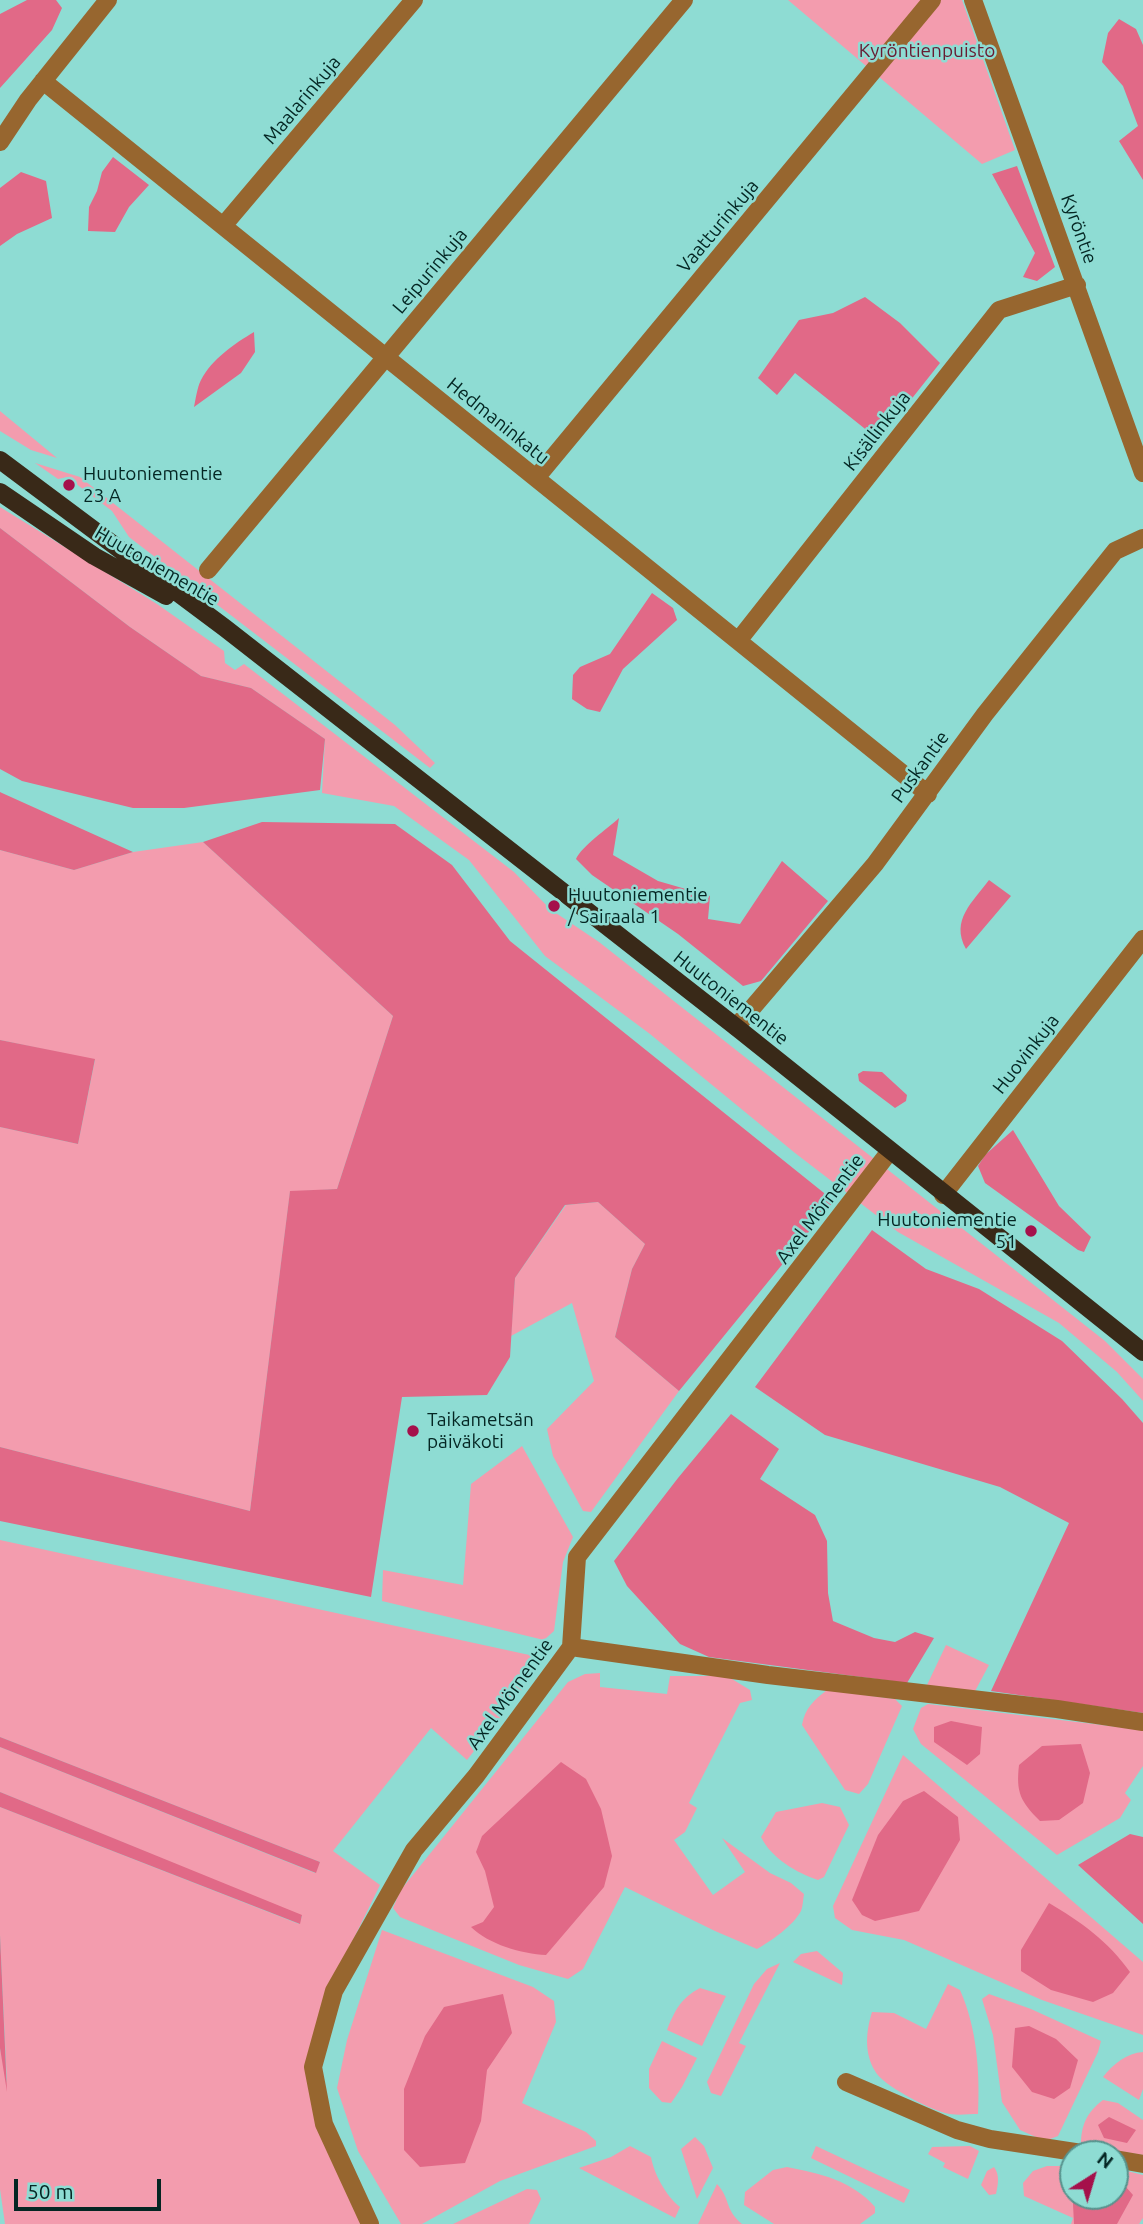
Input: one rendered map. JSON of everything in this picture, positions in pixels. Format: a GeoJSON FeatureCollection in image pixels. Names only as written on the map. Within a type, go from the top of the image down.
{"type":"FeatureCollection","features":[{"type":"Feature","properties":{"kind":"main road","name":"Huutoniementie"},"geometry":{"type":"LineString","coordinates":[[0,460],[225,628],[736,1027],[943,1195],[1143,1352]]}},
{"type":"Feature","properties":{"kind":"main road","name":"Huutoniementie"},"geometry":{"type":"LineString","coordinates":[[0,492],[94,556],[225,628]]}},
{"type":"Feature","properties":{"kind":"street"},"geometry":{"type":"LineString","coordinates":[[0,142],[28,100],[108,0]]}},
{"type":"Feature","properties":{"kind":"street","name":"Maalarinkuja"},"geometry":{"type":"LineString","coordinates":[[223,226],[414,0]]}},
{"type":"Feature","properties":{"kind":"street","name":"Leipurinkuja"},"geometry":{"type":"LineString","coordinates":[[208,570],[684,0]]}},
{"type":"Feature","properties":{"kind":"street","name":"Vaatturinkuja"},"geometry":{"type":"LineString","coordinates":[[536,478],[932,0]]}},
{"type":"Feature","properties":{"kind":"street","name":"Kyröntie"},"geometry":{"type":"LineString","coordinates":[[973,0],[1143,473]]}},
{"type":"Feature","properties":{"kind":"street","name":"Hedmaninkatu"},"geometry":{"type":"LineString","coordinates":[[43,81],[928,794]]}},
{"type":"Feature","properties":{"kind":"street"},"geometry":{"type":"LineString","coordinates":[[0,124],[28,100]]}},
{"type":"Feature","properties":{"kind":"street","name":"Kisällinkuja"},"geometry":{"type":"LineString","coordinates":[[738,641],[999,310],[1077,285]]}},
{"type":"Feature","properties":{"kind":"street","name":"Puskantie"},"geometry":{"type":"LineString","coordinates":[[736,1027],[875,864],[985,713],[1115,551],[1143,538]]}},
{"type":"Feature","properties":{"kind":"street","name":"Huovinkuja"},"geometry":{"type":"LineString","coordinates":[[943,1195],[1143,939]]}},
{"type":"Feature","properties":{"kind":"street","name":"Axel Mörnentie"},"geometry":{"type":"LineString","coordinates":[[370,2224],[324,2124],[313,2067],[334,1991],[414,1850],[476,1776],[571,1647],[577,1557],[890,1151]]}},
{"type":"Feature","properties":{"kind":"street"},"geometry":{"type":"LineString","coordinates":[[571,1647],[768,1675],[1057,1709],[1143,1722]]}},
{"type":"Feature","properties":{"kind":"street"},"geometry":{"type":"LineString","coordinates":[[846,2082],[957,2130],[990,2139],[1059,2150]]}},
{"type":"Feature","properties":{"kind":"green space","name":"Kyröntienpuisto"},"geometry":{"type":"Polygon","coordinates":[[[788,0],[962,0],[1015,150],[982,164],[788,0]]]}},
{"type":"Feature","properties":{"kind":"green space"},"geometry":{"type":"Polygon","coordinates":[[[0,411],[57,458],[31,450],[0,431],[0,411]]]}},
{"type":"Feature","properties":{"kind":"green space"},"geometry":{"type":"Polygon","coordinates":[[[35,463],[80,477],[395,725],[435,763],[430,768],[129,537],[112,511],[67,477],[58,479],[35,463]]]}},
{"type":"Feature","properties":{"kind":"green space"},"geometry":{"type":"Polygon","coordinates":[[[0,507],[157,604],[224,651],[225,663],[235,670],[244,664],[514,872],[550,909],[599,942],[1105,1341],[1143,1379],[1143,1401],[1117,1372],[1059,1323],[898,1232],[795,1153],[650,1034],[545,956],[469,860],[394,806],[322,793],[325,739],[251,688],[201,676],[130,627],[0,528],[0,507]]]}},
{"type":"Feature","properties":{"kind":"green space"},"geometry":{"type":"Polygon","coordinates":[[[203,842],[393,1016],[337,1189],[290,1192],[250,1511],[0,1447],[0,1127],[78,1144],[95,1060],[0,1040],[0,850],[74,870],[133,852],[203,842]]]}},
{"type":"Feature","properties":{"kind":"green space"},"geometry":{"type":"Polygon","coordinates":[[[598,1202],[645,1244],[632,1269],[615,1337],[679,1391],[591,1512],[583,1511],[553,1456],[547,1429],[594,1381],[572,1303],[511,1336],[515,1278],[566,1205],[598,1202]]]}},
{"type":"Feature","properties":{"kind":"green space"},"geometry":{"type":"Polygon","coordinates":[[[522,1446],[573,1537],[563,1562],[554,1631],[544,1640],[382,1601],[383,1570],[463,1585],[471,1484],[522,1446]]]}},
{"type":"Feature","properties":{"kind":"green space"},"geometry":{"type":"Polygon","coordinates":[[[0,1540],[534,1656],[530,1679],[467,1760],[431,1728],[333,1851],[380,1885],[332,1983],[308,2071],[367,2224],[5,2224],[0,2189],[0,2048],[7,2083],[0,1935],[0,1807],[299,1924],[302,1916],[0,1792],[0,1747],[315,1873],[320,1862],[0,1737],[0,1540]]]}},
{"type":"Feature","properties":{"kind":"green space"},"geometry":{"type":"Polygon","coordinates":[[[946,1645],[989,1665],[974,1693],[927,1685],[946,1645]]]}},
{"type":"Feature","properties":{"kind":"green space"},"geometry":{"type":"Polygon","coordinates":[[[600,1673],[600,1687],[667,1694],[670,1676],[727,1676],[750,1690],[752,1700],[740,1703],[689,1803],[697,1808],[685,1832],[674,1840],[713,1895],[745,1872],[722,1838],[804,1894],[801,1911],[793,1922],[757,1949],[625,1887],[583,1969],[568,1979],[519,1965],[400,1917],[393,1908],[400,1891],[568,1682],[585,1674],[600,1673]]]}},
{"type":"Feature","properties":{"kind":"green space"},"geometry":{"type":"Polygon","coordinates":[[[827,1690],[895,1699],[902,1706],[868,1784],[859,1794],[845,1790],[802,1725],[811,1705],[827,1690]]]}},
{"type":"Feature","properties":{"kind":"green space"},"geometry":{"type":"Polygon","coordinates":[[[928,1704],[1143,1730],[1143,1766],[1125,1793],[1131,1800],[1120,1818],[1057,1855],[921,1744],[913,1729],[921,1708],[928,1704]]]}},
{"type":"Feature","properties":{"kind":"green space"},"geometry":{"type":"Polygon","coordinates":[[[903,1755],[1143,1962],[1143,2035],[1042,2000],[904,1940],[852,1930],[835,1918],[833,1906],[903,1755]]]}},
{"type":"Feature","properties":{"kind":"green space"},"geometry":{"type":"Polygon","coordinates":[[[822,1803],[840,1807],[849,1825],[824,1877],[818,1880],[785,1864],[771,1852],[761,1837],[776,1812],[822,1803]]]}},
{"type":"Feature","properties":{"kind":"green space"},"geometry":{"type":"Polygon","coordinates":[[[382,1930],[533,1987],[554,2001],[556,2022],[522,2103],[586,2132],[596,2141],[596,2146],[500,2181],[422,2224],[401,2224],[358,2151],[337,2088],[347,2040],[382,1930]]]}},
{"type":"Feature","properties":{"kind":"green space"},"geometry":{"type":"Polygon","coordinates":[[[817,1951],[843,1973],[842,1985],[793,1962],[801,1954],[817,1951]]]}},
{"type":"Feature","properties":{"kind":"green space"},"geometry":{"type":"Polygon","coordinates":[[[780,1963],[739,2043],[746,2046],[721,2096],[711,2093],[707,2082],[754,1984],[767,1969],[780,1963]]]}},
{"type":"Feature","properties":{"kind":"green space"},"geometry":{"type":"Polygon","coordinates":[[[948,1984],[960,1990],[974,2035],[978,2066],[978,2114],[949,2114],[918,2102],[879,2077],[869,2057],[867,2034],[872,2012],[894,2013],[926,2029],[948,1984]]]}},
{"type":"Feature","properties":{"kind":"green space"},"geometry":{"type":"Polygon","coordinates":[[[700,1988],[726,1996],[702,2046],[667,2030],[679,2005],[700,1988]]]}},
{"type":"Feature","properties":{"kind":"green space"},"geometry":{"type":"Polygon","coordinates":[[[989,1994],[1031,2009],[1101,2041],[1058,2136],[1045,2141],[1020,2130],[1002,2102],[993,2035],[982,1999],[989,1994]]]}},
{"type":"Feature","properties":{"kind":"green space"},"geometry":{"type":"Polygon","coordinates":[[[662,2041],[697,2058],[671,2103],[662,2102],[649,2088],[649,2069],[662,2041]]]}},
{"type":"Feature","properties":{"kind":"green space"},"geometry":{"type":"Polygon","coordinates":[[[1143,2052],[1143,2089],[1139,2100],[1103,2077],[1121,2060],[1131,2054],[1143,2052]]]}},
{"type":"Feature","properties":{"kind":"green space"},"geometry":{"type":"Polygon","coordinates":[[[1103,2100],[1118,2103],[1143,2120],[1143,2155],[1129,2153],[1129,2140],[1081,2140],[1086,2120],[1103,2100]]]}},
{"type":"Feature","properties":{"kind":"green space"},"geometry":{"type":"Polygon","coordinates":[[[695,2137],[704,2146],[713,2168],[697,2199],[681,2149],[695,2137]]]}},
{"type":"Feature","properties":{"kind":"green space"},"geometry":{"type":"Polygon","coordinates":[[[630,2146],[651,2157],[661,2184],[680,2207],[675,2218],[579,2168],[611,2157],[630,2146]]]}},
{"type":"Feature","properties":{"kind":"green space"},"geometry":{"type":"Polygon","coordinates":[[[816,2146],[910,2190],[904,2203],[811,2158],[816,2146]]]}},
{"type":"Feature","properties":{"kind":"green space"},"geometry":{"type":"Polygon","coordinates":[[[970,2146],[979,2151],[968,2179],[943,2167],[945,2163],[928,2154],[932,2147],[970,2146]]]}},
{"type":"Feature","properties":{"kind":"green space"},"geometry":{"type":"Polygon","coordinates":[[[1047,2166],[1059,2166],[1059,2210],[1129,2210],[1129,2172],[1143,2175],[1143,2218],[1139,2224],[1071,2224],[1073,2218],[1024,2196],[1023,2183],[1033,2171],[1047,2166]]]}},
{"type":"Feature","properties":{"kind":"green space"},"geometry":{"type":"Polygon","coordinates":[[[787,2167],[823,2175],[846,2184],[875,2207],[875,2213],[860,2224],[774,2224],[744,2205],[745,2192],[773,2170],[787,2167]]]}},
{"type":"Feature","properties":{"kind":"green space"},"geometry":{"type":"Polygon","coordinates":[[[994,2167],[998,2176],[997,2190],[996,2194],[989,2195],[981,2185],[987,2171],[994,2167]]]}},
{"type":"Feature","properties":{"kind":"green space"},"geometry":{"type":"Polygon","coordinates":[[[717,2184],[732,2214],[742,2224],[698,2224],[717,2184]]]}},
{"type":"Feature","properties":{"kind":"green space"},"geometry":{"type":"Polygon","coordinates":[[[527,2189],[537,2190],[541,2199],[529,2224],[453,2224],[527,2189]]]}},
{"type":"Feature","properties":{"kind":"shaded area"},"geometry":{"type":"Polygon","coordinates":[[[27,0],[56,0],[62,8],[52,30],[0,88],[0,14],[27,0]]]}},
{"type":"Feature","properties":{"kind":"shaded area"},"geometry":{"type":"Polygon","coordinates":[[[1119,19],[1136,29],[1143,45],[1143,180],[1119,141],[1138,126],[1123,86],[1102,62],[1108,33],[1119,19]]]}},
{"type":"Feature","properties":{"kind":"shaded area"},"geometry":{"type":"Polygon","coordinates":[[[113,157],[149,185],[129,207],[115,232],[88,231],[89,207],[102,172],[113,157]]]}},
{"type":"Feature","properties":{"kind":"shaded area"},"geometry":{"type":"Polygon","coordinates":[[[1017,166],[1055,267],[1037,281],[1023,277],[1035,253],[992,174],[1017,166]]]}},
{"type":"Feature","properties":{"kind":"shaded area"},"geometry":{"type":"Polygon","coordinates":[[[21,172],[46,181],[52,218],[17,234],[0,246],[0,188],[21,172]]]}},
{"type":"Feature","properties":{"kind":"shaded area"},"geometry":{"type":"Polygon","coordinates":[[[865,297],[900,323],[940,363],[879,440],[795,373],[777,395],[758,378],[799,320],[833,313],[865,297]]]}},
{"type":"Feature","properties":{"kind":"shaded area"},"geometry":{"type":"Polygon","coordinates":[[[254,332],[255,352],[241,373],[194,407],[200,383],[211,365],[231,347],[254,332]]]}},
{"type":"Feature","properties":{"kind":"shaded area"},"geometry":{"type":"Polygon","coordinates":[[[0,528],[130,627],[201,676],[251,688],[325,739],[320,790],[184,808],[133,808],[22,781],[0,769],[0,528]]]}},
{"type":"Feature","properties":{"kind":"shaded area"},"geometry":{"type":"Polygon","coordinates":[[[652,593],[673,608],[677,620],[623,669],[600,712],[587,709],[572,699],[573,675],[580,667],[610,654],[652,593]]]}},
{"type":"Feature","properties":{"kind":"shaded area"},"geometry":{"type":"Polygon","coordinates":[[[0,792],[133,852],[74,870],[0,850],[0,792]]]}},
{"type":"Feature","properties":{"kind":"shaded area"},"geometry":{"type":"Polygon","coordinates":[[[619,818],[613,855],[658,881],[710,896],[708,919],[740,924],[782,861],[828,901],[761,981],[743,986],[678,934],[592,875],[576,859],[589,843],[619,818]]]}},
{"type":"Feature","properties":{"kind":"shaded area"},"geometry":{"type":"Polygon","coordinates":[[[262,822],[395,824],[452,865],[510,941],[834,1201],[679,1391],[615,1337],[632,1269],[645,1244],[598,1202],[565,1205],[515,1278],[510,1357],[487,1395],[402,1397],[371,1597],[0,1521],[0,1447],[250,1511],[290,1191],[337,1189],[393,1016],[203,842],[262,822]]]}},
{"type":"Feature","properties":{"kind":"shaded area"},"geometry":{"type":"Polygon","coordinates":[[[989,880],[1011,896],[966,949],[962,939],[962,920],[970,904],[989,880]]]}},
{"type":"Feature","properties":{"kind":"shaded area"},"geometry":{"type":"Polygon","coordinates":[[[0,1040],[95,1059],[78,1144],[0,1127],[0,1040]]]}},
{"type":"Feature","properties":{"kind":"shaded area"},"geometry":{"type":"Polygon","coordinates":[[[863,1071],[882,1072],[907,1095],[906,1101],[895,1108],[859,1081],[858,1074],[863,1071]]]}},
{"type":"Feature","properties":{"kind":"shaded area"},"geometry":{"type":"Polygon","coordinates":[[[1013,1130],[1059,1206],[1091,1237],[1084,1252],[985,1183],[978,1166],[985,1155],[1013,1130]]]}},
{"type":"Feature","properties":{"kind":"shaded area"},"geometry":{"type":"Polygon","coordinates":[[[872,1230],[926,1269],[979,1289],[1062,1341],[1143,1423],[1143,1713],[991,1691],[1069,1523],[1000,1487],[825,1435],[755,1387],[872,1230]]]}},
{"type":"Feature","properties":{"kind":"shaded area"},"geometry":{"type":"Polygon","coordinates":[[[731,1414],[779,1449],[760,1479],[815,1515],[827,1541],[828,1593],[833,1621],[874,1638],[895,1642],[915,1632],[934,1638],[907,1683],[709,1657],[680,1644],[627,1586],[614,1561],[731,1414]]]}},
{"type":"Feature","properties":{"kind":"shaded area"},"geometry":{"type":"Polygon","coordinates":[[[951,1721],[982,1727],[980,1754],[967,1765],[934,1742],[934,1727],[951,1721]]]}},
{"type":"Feature","properties":{"kind":"shaded area"},"geometry":{"type":"Polygon","coordinates":[[[0,1737],[320,1862],[316,1873],[0,1747],[0,1737]]]}},
{"type":"Feature","properties":{"kind":"shaded area"},"geometry":{"type":"Polygon","coordinates":[[[1081,1744],[1090,1773],[1083,1803],[1059,1820],[1040,1821],[1021,1796],[1019,1765],[1042,1746],[1081,1744]]]}},
{"type":"Feature","properties":{"kind":"shaded area"},"geometry":{"type":"Polygon","coordinates":[[[561,1762],[586,1779],[601,1809],[612,1856],[604,1887],[546,1955],[516,1950],[496,1943],[471,1927],[483,1922],[494,1907],[485,1871],[476,1852],[482,1836],[561,1762]]]}},
{"type":"Feature","properties":{"kind":"shaded area"},"geometry":{"type":"Polygon","coordinates":[[[924,1791],[958,1817],[960,1840],[919,1911],[875,1921],[862,1915],[852,1900],[878,1835],[903,1801],[924,1791]]]}},
{"type":"Feature","properties":{"kind":"shaded area"},"geometry":{"type":"Polygon","coordinates":[[[0,1792],[302,1915],[300,1924],[0,1807],[0,1792]]]}},
{"type":"Feature","properties":{"kind":"shaded area"},"geometry":{"type":"Polygon","coordinates":[[[1130,1834],[1143,1837],[1143,1924],[1078,1865],[1130,1834]]]}},
{"type":"Feature","properties":{"kind":"shaded area"},"geometry":{"type":"Polygon","coordinates":[[[1049,1903],[1093,1933],[1113,1951],[1130,1972],[1113,1993],[1093,2002],[1051,1990],[1021,1971],[1021,1950],[1049,1903]]]}},
{"type":"Feature","properties":{"kind":"shaded area"},"geometry":{"type":"Polygon","coordinates":[[[0,1935],[7,2092],[0,2048],[0,1935]]]}},
{"type":"Feature","properties":{"kind":"shaded area"},"geometry":{"type":"Polygon","coordinates":[[[503,1994],[512,2033],[487,2070],[481,2121],[465,2163],[420,2167],[404,2150],[404,2089],[425,2036],[444,2007],[503,1994]]]}},
{"type":"Feature","properties":{"kind":"shaded area"},"geometry":{"type":"Polygon","coordinates":[[[1029,2026],[1056,2039],[1078,2060],[1070,2088],[1054,2099],[1032,2092],[1012,2067],[1015,2028],[1029,2026]]]}},
{"type":"Feature","properties":{"kind":"shaded area"},"geometry":{"type":"Polygon","coordinates":[[[1109,2117],[1136,2130],[1129,2140],[1113,2140],[1104,2138],[1098,2125],[1109,2117]]]}},
{"type":"Feature","properties":{"kind":"shaded area"},"geometry":{"type":"Polygon","coordinates":[[[1073,2210],[1125,2210],[1117,2224],[1074,2224],[1073,2210]]]}},
{"type":"Feature","properties":{"kind":"place","name":"Huutoniementie 23 A"},"geometry":{"type":"Point","coordinates":[69,485]}},
{"type":"Feature","properties":{"kind":"place","name":"Huutoniementie / Sairaala 1"},"geometry":{"type":"Point","coordinates":[554,906]}},
{"type":"Feature","properties":{"kind":"place","name":"Huutoniementie 51"},"geometry":{"type":"Point","coordinates":[1031,1231]}},
{"type":"Feature","properties":{"kind":"place","name":"Taikametsän päiväkoti"},"geometry":{"type":"Point","coordinates":[413,1431]}}]}
